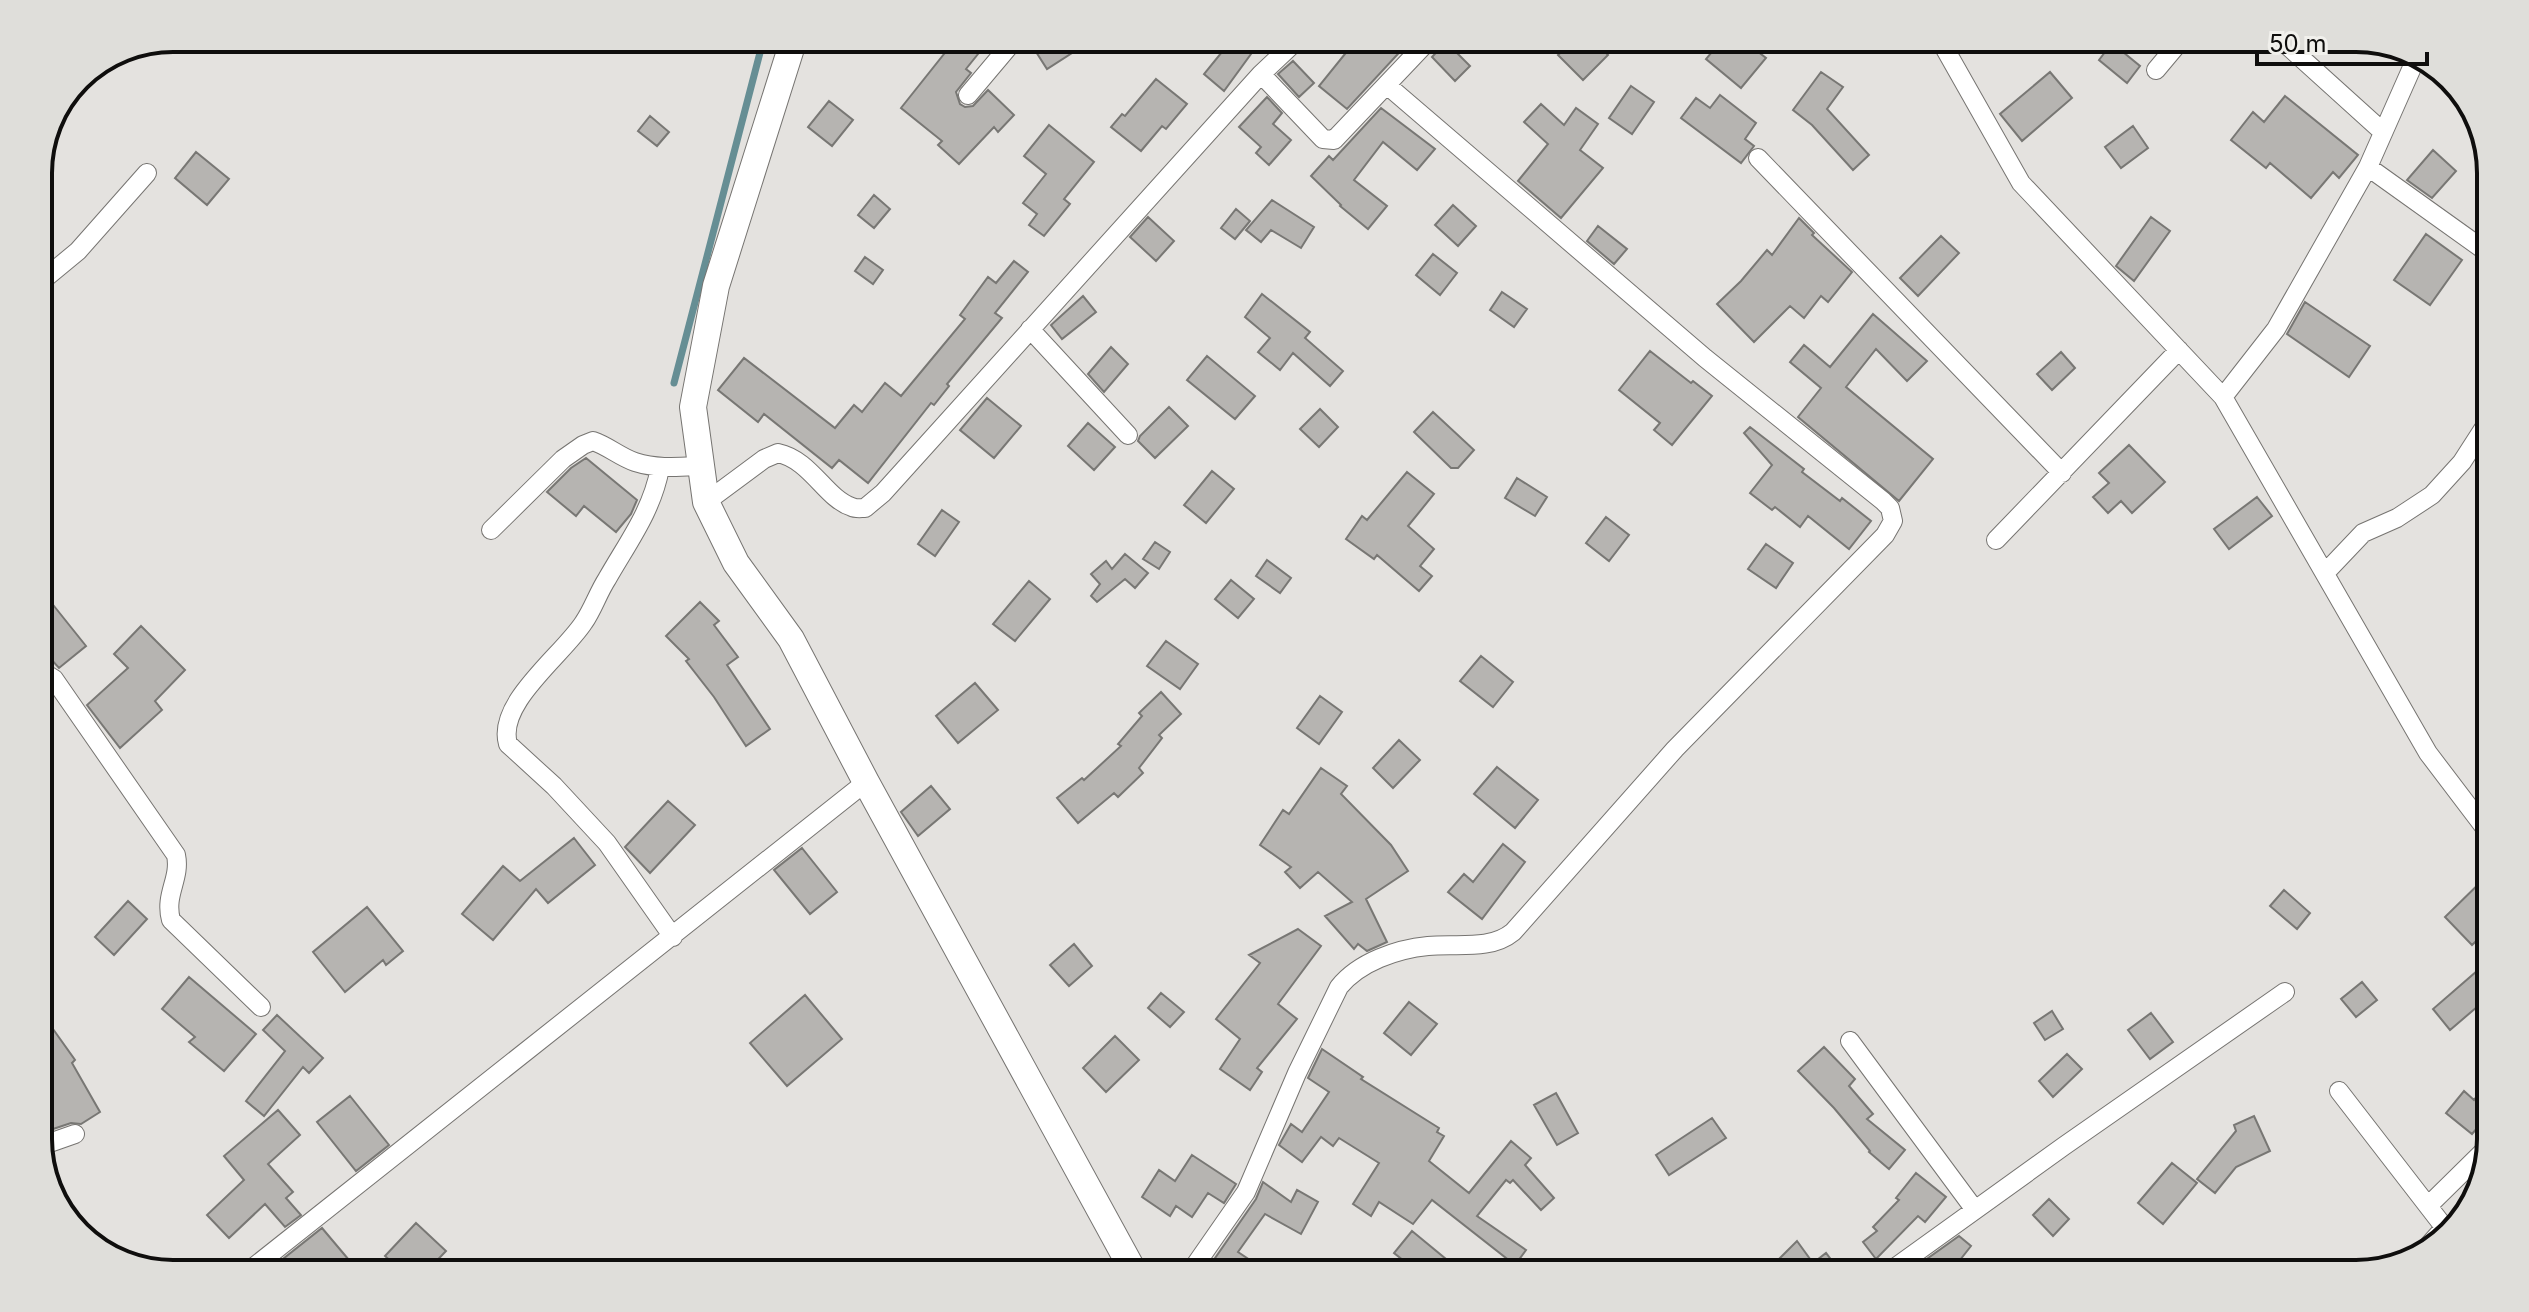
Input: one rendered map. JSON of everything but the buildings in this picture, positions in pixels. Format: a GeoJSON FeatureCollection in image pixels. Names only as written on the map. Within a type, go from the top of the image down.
{"type":"FeatureCollection","features":[{"type":"Feature","properties":{"kind":"street"},"geometry":{"type":"LineString","coordinates":[[790,52],[716,286],[693,407],[706,502],[736,563],[791,639],[1127,1260]]}},
{"type":"Feature","properties":{"kind":"street"},"geometry":{"type":"LineString","coordinates":[[968,95],[1004,52]]}},
{"type":"Feature","properties":{"kind":"street"},"geometry":{"type":"LineString","coordinates":[[706,502],[764,459],[778,453],[800,462],[852,507],[865,508],[883,493],[1261,74],[1284,52]]}},
{"type":"Feature","properties":{"kind":"street"},"geometry":{"type":"LineString","coordinates":[[1261,74],[1323,139],[1328,140],[1337,138],[1418,52]]}},
{"type":"Feature","properties":{"kind":"street"},"geometry":{"type":"LineString","coordinates":[[1947,52],[2021,183],[2223,397],[2428,753],[2477,818]]}},
{"type":"Feature","properties":{"kind":"street"},"geometry":{"type":"LineString","coordinates":[[2156,70],[2171,52]]}},
{"type":"Feature","properties":{"kind":"street"},"geometry":{"type":"LineString","coordinates":[[2294,52],[2383,132]]}},
{"type":"Feature","properties":{"kind":"street"},"geometry":{"type":"LineString","coordinates":[[2223,397],[2276,329],[2368,167],[2413,66]]}},
{"type":"Feature","properties":{"kind":"street"},"geometry":{"type":"LineString","coordinates":[[1199,1260],[1246,1192],[1297,1073],[1345,979],[1382,958],[1406,950],[1502,940],[1513,932],[1675,749],[1885,535],[1893,521],[1890,508],[1883,501],[1705,358],[1388,86]]}},
{"type":"Feature","properties":{"kind":"street"},"geometry":{"type":"LineString","coordinates":[[1758,158],[2062,473]]}},
{"type":"Feature","properties":{"kind":"street"},"geometry":{"type":"LineString","coordinates":[[2368,167],[2477,245]]}},
{"type":"Feature","properties":{"kind":"street"},"geometry":{"type":"LineString","coordinates":[[52,272],[78,251],[147,173]]}},
{"type":"Feature","properties":{"kind":"street"},"geometry":{"type":"LineString","coordinates":[[1030,329],[1128,435]]}},
{"type":"Feature","properties":{"kind":"street"},"geometry":{"type":"LineString","coordinates":[[1996,540],[2179,350]]}},
{"type":"Feature","properties":{"kind":"street"},"geometry":{"type":"LineString","coordinates":[[2325,573],[2363,533],[2397,518],[2432,495],[2462,462],[2477,439]]}},
{"type":"Feature","properties":{"kind":"street"},"geometry":{"type":"LineString","coordinates":[[491,530],[563,459],[593,441],[632,461],[660,468],[701,466]]}},
{"type":"Feature","properties":{"kind":"street"},"geometry":{"type":"LineString","coordinates":[[660,468],[656,492],[641,524],[604,582],[585,621],[560,653],[530,683],[515,705],[505,734],[508,744],[554,786],[607,843],[673,937]]}},
{"type":"Feature","properties":{"kind":"street"},"geometry":{"type":"LineString","coordinates":[[52,678],[176,855],[178,865],[169,894],[171,920],[261,1007]]}},
{"type":"Feature","properties":{"kind":"street"},"geometry":{"type":"LineString","coordinates":[[263,1260],[866,782]]}},
{"type":"Feature","properties":{"kind":"street"},"geometry":{"type":"LineString","coordinates":[[1905,1260],[2285,992]]}},
{"type":"Feature","properties":{"kind":"street"},"geometry":{"type":"LineString","coordinates":[[1850,1041],[1975,1210]]}},
{"type":"Feature","properties":{"kind":"street"},"geometry":{"type":"LineString","coordinates":[[2339,1091],[2442,1224]]}},
{"type":"Feature","properties":{"kind":"street"},"geometry":{"type":"LineString","coordinates":[[52,1142],[75,1134]]}},
{"type":"Feature","properties":{"kind":"street"},"geometry":{"type":"LineString","coordinates":[[2428,1206],[2475,1159]]}},
{"type":"Feature","properties":{"kind":"waterway"},"geometry":{"type":"LineString","coordinates":[[674,383],[760,52]]}}]}
